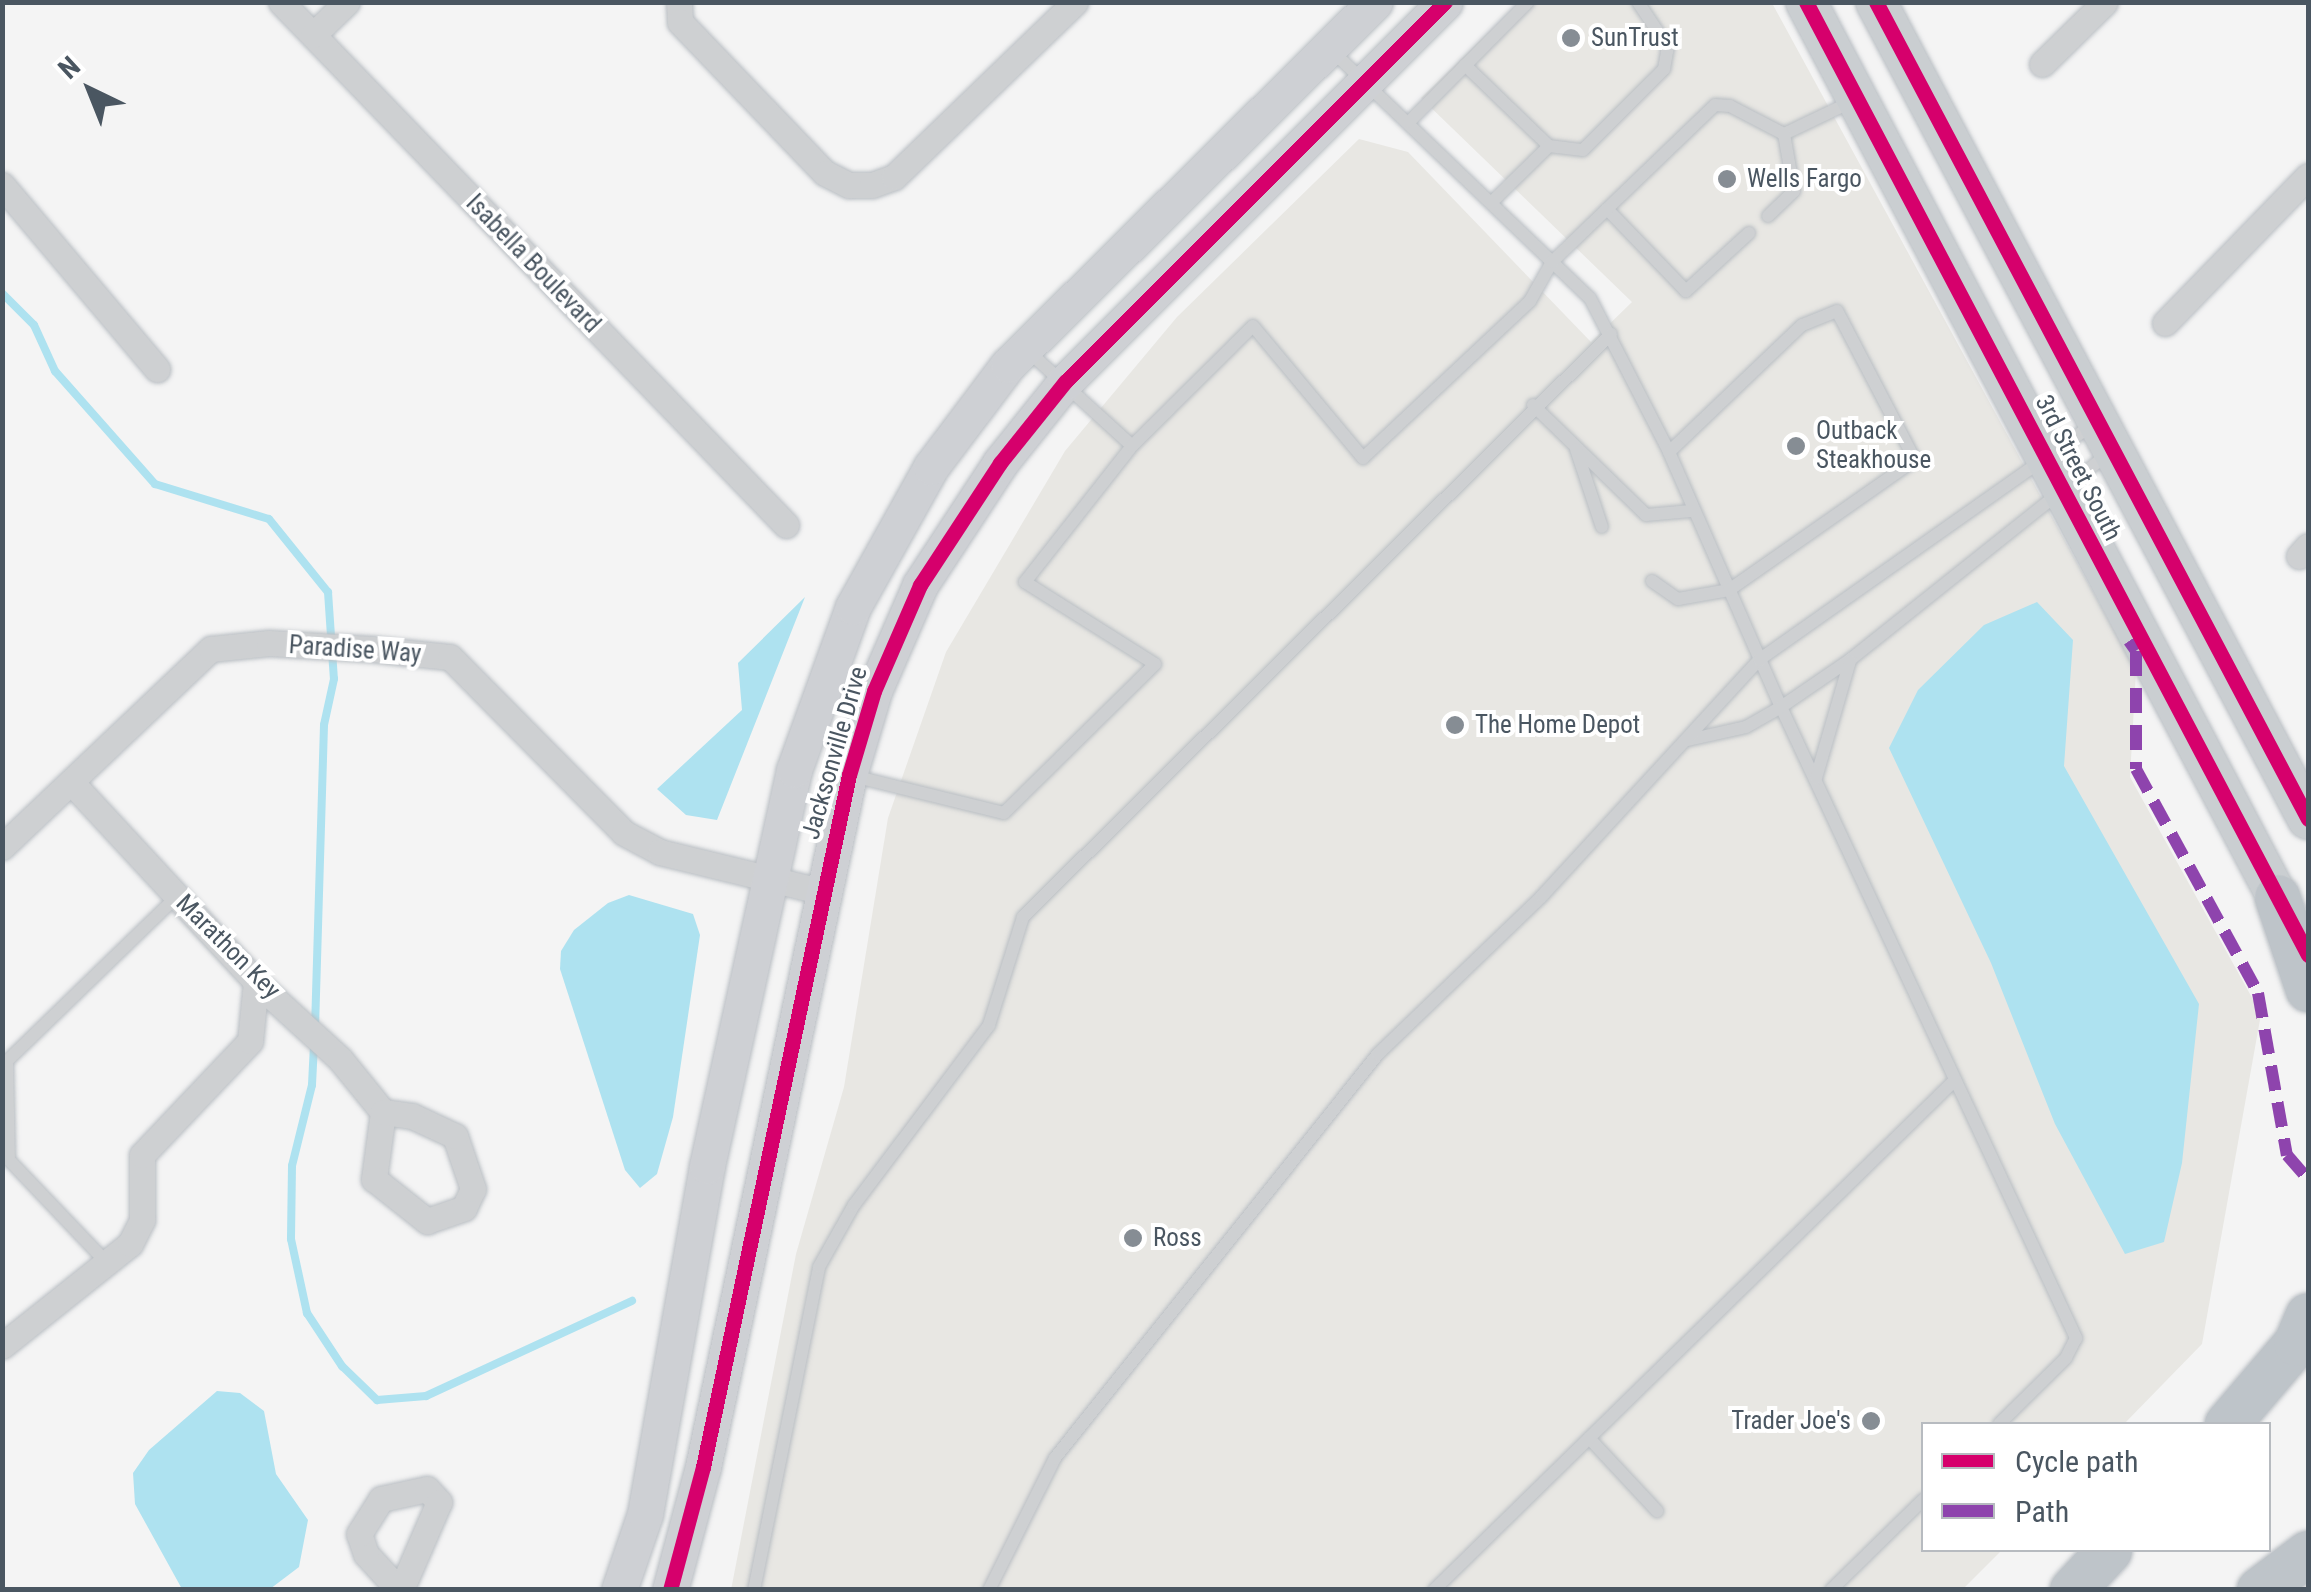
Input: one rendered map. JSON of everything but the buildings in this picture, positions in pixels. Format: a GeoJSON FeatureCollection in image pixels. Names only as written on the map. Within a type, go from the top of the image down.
{"type":"FeatureCollection","features":[{"type":"Feature","properties":{"kind":"highway"},"geometry":{"type":"LineString","coordinates":[[2277,897],[2308,990]]}},
{"type":"Feature","properties":{"kind":"highway"},"geometry":{"type":"LineString","coordinates":[[2228,1422],[2296,1343],[2308,1316]]}},
{"type":"Feature","properties":{"kind":"highway"},"geometry":{"type":"LineString","coordinates":[[2072,1590],[2107,1552]]}},
{"type":"Feature","properties":{"kind":"highway"},"geometry":{"type":"LineString","coordinates":[[2259,1590],[2308,1552]]}},
{"type":"Feature","properties":{"kind":"main road","name":"3rd Street South"},"geometry":{"type":"LineString","coordinates":[[1806,2],[2308,955]]}},
{"type":"Feature","properties":{"kind":"main road","name":"3rd Street South"},"geometry":{"type":"LineString","coordinates":[[1876,2],[2308,819]]}},
{"type":"Feature","properties":{"kind":"street","name":"Isabella Boulevard"},"geometry":{"type":"LineString","coordinates":[[281,2],[786,525]]}},
{"type":"Feature","properties":{"kind":"street"},"geometry":{"type":"LineString","coordinates":[[313,35],[347,2]]}},
{"type":"Feature","properties":{"kind":"street"},"geometry":{"type":"LineString","coordinates":[[679,2],[680,22],[751,102],[824,173],[850,184],[872,185],[894,177],[1074,2]]}},
{"type":"Feature","properties":{"kind":"street","name":"Jacksonville Drive"},"geometry":{"type":"LineString","coordinates":[[619,1590],[645,1514],[707,1166],[800,751],[853,607],[931,466],[1025,348],[1374,2]]}},
{"type":"Feature","properties":{"kind":"street","name":"Jacksonville Drive"},"geometry":{"type":"LineString","coordinates":[[670,1590],[703,1467],[849,776],[874,691],[920,585],[1000,463],[1065,382],[1445,2]]}},
{"type":"Feature","properties":{"kind":"street"},"geometry":{"type":"LineString","coordinates":[[2042,64],[2105,2]]}},
{"type":"Feature","properties":{"kind":"street"},"geometry":{"type":"LineString","coordinates":[[2165,324],[2308,176]]}},
{"type":"Feature","properties":{"kind":"street"},"geometry":{"type":"LineString","coordinates":[[2,185],[158,369]]}},
{"type":"Feature","properties":{"kind":"street","name":"Paradise Way"},"geometry":{"type":"LineString","coordinates":[[2,847],[211,649],[268,644],[372,649],[450,657],[624,833],[660,852],[824,892]]}},
{"type":"Feature","properties":{"kind":"street","name":"Marathon Key"},"geometry":{"type":"LineString","coordinates":[[72,783],[176,896],[340,1058],[383,1112]]}},
{"type":"Feature","properties":{"kind":"street"},"geometry":{"type":"LineString","coordinates":[[2,1346],[130,1244],[142,1220],[142,1155],[250,1041],[266,988]]}},
{"type":"Feature","properties":{"kind":"street"},"geometry":{"type":"LineString","coordinates":[[383,1112],[412,1116],[455,1136],[472,1189],[464,1208],[427,1222],[374,1180],[383,1112]]}},
{"type":"Feature","properties":{"kind":"lane"},"geometry":{"type":"LineString","coordinates":[[1408,122],[1528,2]]}},
{"type":"Feature","properties":{"kind":"lane"},"geometry":{"type":"LineString","coordinates":[[1465,65],[1549,146],[1583,150],[1664,69],[1668,47],[1638,2]]}},
{"type":"Feature","properties":{"kind":"lane"},"geometry":{"type":"LineString","coordinates":[[1328,48],[1590,298],[1669,452],[1691,511],[1780,707],[2076,1338],[2066,1358],[2000,1422]]}},
{"type":"Feature","properties":{"kind":"lane"},"geometry":{"type":"LineString","coordinates":[[1784,134],[1855,100]]}},
{"type":"Feature","properties":{"kind":"lane"},"geometry":{"type":"LineString","coordinates":[[849,776],[1004,813],[1155,664],[1025,582],[1132,446],[1254,326],[1363,458],[1530,301],[1552,262],[1714,106],[1730,106],[1784,134]]}},
{"type":"Feature","properties":{"kind":"lane"},"geometry":{"type":"LineString","coordinates":[[1768,216],[1794,191],[1784,134]]}},
{"type":"Feature","properties":{"kind":"lane"},"geometry":{"type":"LineString","coordinates":[[1492,203],[1549,146]]}},
{"type":"Feature","properties":{"kind":"lane"},"geometry":{"type":"LineString","coordinates":[[1607,209],[1686,291],[1749,233]]}},
{"type":"Feature","properties":{"kind":"lane"},"geometry":{"type":"LineString","coordinates":[[1652,580],[1678,600],[1729,590],[1915,460],[1837,311],[1802,325],[1669,452]]}},
{"type":"Feature","properties":{"kind":"lane"},"geometry":{"type":"LineString","coordinates":[[754,1590],[819,1267],[854,1206],[989,1025],[1024,917],[1534,405],[1611,334]]}},
{"type":"Feature","properties":{"kind":"lane"},"geometry":{"type":"LineString","coordinates":[[1025,348],[1132,446]]}},
{"type":"Feature","properties":{"kind":"lane"},"geometry":{"type":"LineString","coordinates":[[1534,405],[1646,516],[1691,511]]}},
{"type":"Feature","properties":{"kind":"lane"},"geometry":{"type":"LineString","coordinates":[[989,1590],[1055,1458],[1378,1054],[1542,896],[1759,660],[2106,435]]}},
{"type":"Feature","properties":{"kind":"lane"},"geometry":{"type":"LineString","coordinates":[[1688,740],[1746,727],[1851,659],[2052,473],[2106,435]]}},
{"type":"Feature","properties":{"kind":"lane"},"geometry":{"type":"LineString","coordinates":[[1576,446],[1602,527]]}},
{"type":"Feature","properties":{"kind":"lane"},"geometry":{"type":"LineString","coordinates":[[1816,778],[1851,659]]}},
{"type":"Feature","properties":{"kind":"lane"},"geometry":{"type":"LineString","coordinates":[[108,1264],[9,1160],[8,1061],[176,896]]}},
{"type":"Feature","properties":{"kind":"lane"},"geometry":{"type":"LineString","coordinates":[[1434,1590],[1955,1080]]}},
{"type":"Feature","properties":{"kind":"lane"},"geometry":{"type":"LineString","coordinates":[[1589,1438],[1657,1510]]}},
{"type":"Feature","properties":{"kind":"lane"},"geometry":{"type":"LineString","coordinates":[[1831,1590],[1921,1501]]}},
{"type":"Feature","properties":{"kind":"shaded area"},"geometry":{"type":"Polygon","coordinates":[[[1519,3],[1772,3],[2136,671],[2130,777],[2261,1014],[2202,1344],[2126,1422],[1921,1422],[1921,1552],[2000,1552],[1963,1589],[731,1590],[796,1254],[844,1087],[888,818],[946,652],[1065,451],[1177,317],[1359,139],[1408,152],[1591,342],[1632,302],[1421,98],[1519,3]]]}},
{"type":"Feature","properties":{"kind":"water"},"geometry":{"type":"Polygon","coordinates":[[[805,597],[717,820],[686,815],[657,789],[742,710],[738,663],[805,597]]]}},
{"type":"Feature","properties":{"kind":"water"},"geometry":{"type":"Polygon","coordinates":[[[2037,602],[2073,640],[2064,766],[2199,1004],[2182,1163],[2164,1242],[2125,1254],[2055,1124],[1991,963],[1889,748],[1918,690],[1984,625],[2037,602]]]}},
{"type":"Feature","properties":{"kind":"water"},"geometry":{"type":"Polygon","coordinates":[[[629,895],[693,914],[700,935],[673,1117],[657,1174],[640,1188],[625,1170],[560,969],[561,951],[574,930],[608,903],[629,895]]]}},
{"type":"Feature","properties":{"kind":"water"},"geometry":{"type":"Polygon","coordinates":[[[217,1391],[240,1393],[264,1411],[276,1474],[308,1520],[299,1567],[270,1589],[182,1589],[135,1504],[133,1473],[149,1450],[217,1391]]]}},
{"type":"Feature","properties":{"kind":"waterway"},"geometry":{"type":"LineString","coordinates":[[2,293],[34,325],[55,371],[155,484],[269,519],[328,592],[334,679],[324,725],[315,1027]]}},
{"type":"Feature","properties":{"kind":"waterway"},"geometry":{"type":"LineString","coordinates":[[314,1045],[312,1085],[292,1166],[291,1239],[307,1313],[342,1366],[377,1400],[426,1396],[632,1301]]}},
{"type":"Feature","properties":{"kind":"marked path"},"geometry":{"type":"LineString","coordinates":[[2129,641],[2136,651],[2136,769],[2258,993],[2287,1155],[2308,1179]]}},
{"type":"Feature","properties":{"kind":"cycle path"},"geometry":{"type":"LineString","coordinates":[[670,1590],[703,1467],[849,775],[874,691],[920,585],[1000,463],[1065,382],[1445,2]]}},
{"type":"Feature","properties":{"kind":"cycle path"},"geometry":{"type":"LineString","coordinates":[[1806,2],[2308,955]]}},
{"type":"Feature","properties":{"kind":"cycle path"},"geometry":{"type":"LineString","coordinates":[[1876,2],[2308,819]]}},
{"type":"Feature","properties":{"kind":"place","name":"SunTrust"},"geometry":{"type":"Point","coordinates":[1571,38]}},
{"type":"Feature","properties":{"kind":"place","name":"Wells Fargo"},"geometry":{"type":"Point","coordinates":[1727,179]}},
{"type":"Feature","properties":{"kind":"place","name":"Outback Steakhouse"},"geometry":{"type":"Point","coordinates":[1796,446]}},
{"type":"Feature","properties":{"kind":"place","name":"The Home Depot"},"geometry":{"type":"Point","coordinates":[1455,725]}},
{"type":"Feature","properties":{"kind":"place","name":"Ross"},"geometry":{"type":"Point","coordinates":[1133,1238]}},
{"type":"Feature","properties":{"kind":"place","name":"Trader Joe's"},"geometry":{"type":"Point","coordinates":[1871,1421]}}]}
